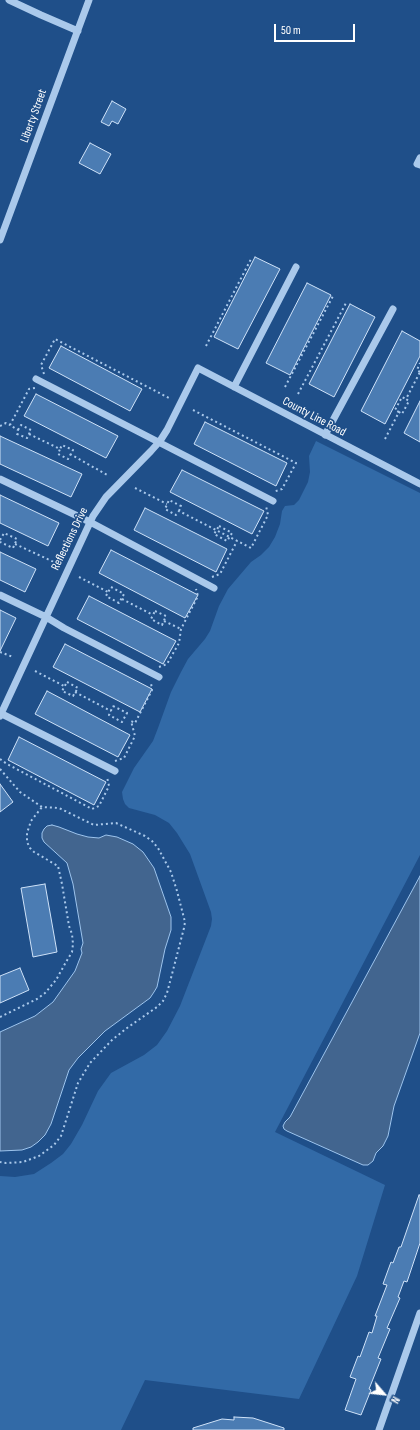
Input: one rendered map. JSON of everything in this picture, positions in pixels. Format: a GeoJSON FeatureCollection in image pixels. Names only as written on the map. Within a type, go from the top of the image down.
{"type":"FeatureCollection","features":[{"type":"Feature","properties":{"kind":"street"},"geometry":{"type":"LineString","coordinates":[[9,0],[78,31]]}},
{"type":"Feature","properties":{"kind":"street","name":"Liberty Street"},"geometry":{"type":"LineString","coordinates":[[0,240],[89,0]]}},
{"type":"Feature","properties":{"kind":"street"},"geometry":{"type":"LineString","coordinates":[[420,158],[417,164],[420,165]]}},
{"type":"Feature","properties":{"kind":"street"},"geometry":{"type":"LineString","coordinates":[[234,387],[296,267]]}},
{"type":"Feature","properties":{"kind":"street"},"geometry":{"type":"LineString","coordinates":[[325,435],[393,309]]}},
{"type":"Feature","properties":{"kind":"street","name":"County Line Road"},"geometry":{"type":"LineString","coordinates":[[198,368],[325,435],[419,480]]}},
{"type":"Feature","properties":{"kind":"street","name":"Reflections Drive"},"geometry":{"type":"LineString","coordinates":[[0,714],[90,522],[106,498],[159,442],[167,430],[198,368]]}},
{"type":"Feature","properties":{"kind":"street"},"geometry":{"type":"LineString","coordinates":[[39,380],[272,501]]}},
{"type":"Feature","properties":{"kind":"street"},"geometry":{"type":"LineString","coordinates":[[0,479],[90,522],[214,588]]}},
{"type":"Feature","properties":{"kind":"street"},"geometry":{"type":"LineString","coordinates":[[0,595],[46,616],[64,628],[156,676]]}},
{"type":"Feature","properties":{"kind":"street"},"geometry":{"type":"LineString","coordinates":[[0,714],[111,769]]}},
{"type":"Feature","properties":{"kind":"street"},"geometry":{"type":"LineString","coordinates":[[379,1430],[420,1313]]}},
{"type":"Feature","properties":{"kind":"path"},"geometry":{"type":"LineString","coordinates":[[206,346],[251,259]]}},
{"type":"Feature","properties":{"kind":"path"},"geometry":{"type":"LineString","coordinates":[[285,387],[333,296]]}},
{"type":"Feature","properties":{"kind":"path"},"geometry":{"type":"LineString","coordinates":[[298,394],[346,303]]}},
{"type":"Feature","properties":{"kind":"path"},"geometry":{"type":"LineString","coordinates":[[10,425],[29,390],[40,387],[39,380],[45,377],[41,365],[56,339],[168,398]]}},
{"type":"Feature","properties":{"kind":"path"},"geometry":{"type":"LineString","coordinates":[[406,399],[420,372],[417,370],[420,363]]}},
{"type":"Feature","properties":{"kind":"path"},"geometry":{"type":"LineString","coordinates":[[402,397],[406,399],[409,401],[402,414],[395,410],[402,397]]}},
{"type":"Feature","properties":{"kind":"path"},"geometry":{"type":"LineString","coordinates":[[385,439],[399,412]]}},
{"type":"Feature","properties":{"kind":"path"},"geometry":{"type":"LineString","coordinates":[[0,426],[6,423],[18,430]]}},
{"type":"Feature","properties":{"kind":"path"},"geometry":{"type":"LineString","coordinates":[[21,425],[31,430],[27,438],[17,434],[18,430],[21,425]]}},
{"type":"Feature","properties":{"kind":"path"},"geometry":{"type":"LineString","coordinates":[[29,434],[60,449]]}},
{"type":"Feature","properties":{"kind":"path"},"geometry":{"type":"LineString","coordinates":[[62,445],[73,450],[68,459],[58,454],[60,449],[62,445]]}},
{"type":"Feature","properties":{"kind":"path"},"geometry":{"type":"LineString","coordinates":[[70,454],[109,476]]}},
{"type":"Feature","properties":{"kind":"path"},"geometry":{"type":"LineString","coordinates":[[135,488],[167,504]]}},
{"type":"Feature","properties":{"kind":"path"},"geometry":{"type":"LineString","coordinates":[[218,526],[232,533],[227,541],[214,534],[218,526]]}},
{"type":"Feature","properties":{"kind":"path"},"geometry":{"type":"LineString","coordinates":[[4,533],[17,539],[13,548],[0,541],[4,533]]}},
{"type":"Feature","properties":{"kind":"path"},"geometry":{"type":"LineString","coordinates":[[209,579],[220,574],[237,541]]}},
{"type":"Feature","properties":{"kind":"path"},"geometry":{"type":"LineString","coordinates":[[15,544],[56,563]]}},
{"type":"Feature","properties":{"kind":"path"},"geometry":{"type":"LineString","coordinates":[[79,577],[108,592]]}},
{"type":"Feature","properties":{"kind":"path"},"geometry":{"type":"LineString","coordinates":[[124,718],[135,723],[152,690],[150,679],[156,676],[154,668],[168,664],[179,643],[181,629],[198,596],[195,584]]}},
{"type":"Feature","properties":{"kind":"path"},"geometry":{"type":"LineString","coordinates":[[110,587],[124,594],[119,603],[106,596],[108,592],[110,587]]}},
{"type":"Feature","properties":{"kind":"path"},"geometry":{"type":"LineString","coordinates":[[122,599],[153,615]]}},
{"type":"Feature","properties":{"kind":"path"},"geometry":{"type":"LineString","coordinates":[[155,611],[166,616],[164,621],[162,625],[151,619],[155,611]]}},
{"type":"Feature","properties":{"kind":"path"},"geometry":{"type":"LineString","coordinates":[[164,621],[181,629]]}},
{"type":"Feature","properties":{"kind":"path"},"geometry":{"type":"LineString","coordinates":[[0,652],[13,658]]}},
{"type":"Feature","properties":{"kind":"path"},"geometry":{"type":"LineString","coordinates":[[35,671],[64,686]]}},
{"type":"Feature","properties":{"kind":"path"},"geometry":{"type":"LineString","coordinates":[[67,682],[78,688],[73,696],[62,691],[64,686],[67,682]]}},
{"type":"Feature","properties":{"kind":"path"},"geometry":{"type":"LineString","coordinates":[[75,692],[111,711]]}},
{"type":"Feature","properties":{"kind":"path"},"geometry":{"type":"LineString","coordinates":[[113,706],[127,713],[122,722],[108,715],[111,711],[113,706]]}},
{"type":"Feature","properties":{"kind":"path"},"geometry":{"type":"LineString","coordinates":[[0,759],[92,809],[99,806],[109,786],[106,772],[111,769],[111,763],[124,758],[136,736],[131,721]]}},
{"type":"Feature","properties":{"kind":"path"},"geometry":{"type":"LineString","coordinates":[[0,769],[20,792],[42,807],[59,808],[94,825],[120,824],[152,841],[158,848],[171,872],[183,913],[184,928],[167,992],[163,1001],[112,1040],[90,1063],[78,1083],[61,1136],[54,1145],[39,1156],[23,1162],[6,1164],[0,1162]]}},
{"type":"Feature","properties":{"kind":"path"},"geometry":{"type":"LineString","coordinates":[[0,1017],[37,999],[45,993],[56,980],[72,952],[74,944],[69,926],[58,866],[34,852],[27,842],[31,821],[42,807]]}},
{"type":"Feature","properties":{"kind":"shaded area"},"geometry":{"type":"Polygon","coordinates":[[[316,441],[420,493],[420,855],[275,1132],[385,1185],[357,1276],[299,1399],[145,1380],[121,1430],[0,1430],[0,1176],[15,1177],[34,1174],[63,1154],[71,1144],[82,1125],[98,1091],[111,1073],[144,1055],[157,1045],[167,1031],[180,1006],[211,926],[211,912],[190,854],[177,833],[169,823],[155,815],[129,808],[125,804],[122,792],[134,768],[153,741],[171,692],[188,659],[210,631],[219,606],[228,589],[251,562],[269,547],[275,537],[280,524],[282,511],[285,506],[294,505],[299,500],[308,482],[310,472],[309,456],[316,441]]]}},
{"type":"Feature","properties":{"kind":"shaded area"},"geometry":{"type":"Polygon","coordinates":[[[52,825],[88,837],[99,838],[106,835],[117,837],[133,844],[143,852],[154,868],[171,917],[171,930],[165,949],[157,987],[154,992],[150,998],[105,1031],[78,1058],[69,1070],[51,1124],[45,1135],[31,1147],[22,1150],[0,1151],[0,1032],[35,1016],[53,1002],[75,971],[82,953],[81,949],[83,943],[73,884],[67,863],[44,842],[42,838],[44,829],[47,826],[52,825]]]}},
{"type":"Feature","properties":{"kind":"shaded area"},"geometry":{"type":"Polygon","coordinates":[[[420,876],[420,1033],[394,1106],[388,1136],[383,1146],[376,1153],[373,1161],[368,1165],[363,1165],[287,1131],[283,1126],[290,1117],[420,876]]]}},
{"type":"Feature","properties":{"kind":"building"},"geometry":{"type":"Polygon","coordinates":[[[112,101],[126,109],[118,124],[112,121],[109,126],[101,122],[112,101]]]}},
{"type":"Feature","properties":{"kind":"building"},"geometry":{"type":"Polygon","coordinates":[[[90,143],[111,154],[100,174],[79,163],[90,143]]]}},
{"type":"Feature","properties":{"kind":"building"},"geometry":{"type":"Polygon","coordinates":[[[255,257],[280,269],[238,349],[214,337],[255,257]]]}},
{"type":"Feature","properties":{"kind":"building"},"geometry":{"type":"Polygon","coordinates":[[[307,283],[331,295],[290,375],[266,363],[307,283]]]}},
{"type":"Feature","properties":{"kind":"building"},"geometry":{"type":"Polygon","coordinates":[[[350,304],[375,317],[334,397],[309,384],[350,304]]]}},
{"type":"Feature","properties":{"kind":"building"},"geometry":{"type":"Polygon","coordinates":[[[402,331],[420,341],[420,356],[385,424],[361,411],[402,331]]]}},
{"type":"Feature","properties":{"kind":"building"},"geometry":{"type":"Polygon","coordinates":[[[61,346],[142,389],[130,411],[49,368],[61,346]]]}},
{"type":"Feature","properties":{"kind":"building"},"geometry":{"type":"Polygon","coordinates":[[[36,394],[118,436],[106,458],[24,416],[36,394]]]}},
{"type":"Feature","properties":{"kind":"building"},"geometry":{"type":"Polygon","coordinates":[[[420,401],[420,442],[404,433],[420,401]]]}},
{"type":"Feature","properties":{"kind":"building"},"geometry":{"type":"Polygon","coordinates":[[[205,422],[287,463],[276,486],[194,444],[205,422]]]}},
{"type":"Feature","properties":{"kind":"building"},"geometry":{"type":"Polygon","coordinates":[[[0,436],[82,474],[71,497],[0,464],[0,436]]]}},
{"type":"Feature","properties":{"kind":"building"},"geometry":{"type":"Polygon","coordinates":[[[182,470],[264,511],[252,534],[170,492],[182,470]]]}},
{"type":"Feature","properties":{"kind":"building"},"geometry":{"type":"Polygon","coordinates":[[[0,495],[59,523],[48,546],[0,523],[0,495]]]}},
{"type":"Feature","properties":{"kind":"building"},"geometry":{"type":"Polygon","coordinates":[[[145,508],[227,549],[216,572],[134,530],[145,508]]]}},
{"type":"Feature","properties":{"kind":"building"},"geometry":{"type":"Polygon","coordinates":[[[111,550],[198,595],[185,618],[99,573],[111,550]]]}},
{"type":"Feature","properties":{"kind":"building"},"geometry":{"type":"Polygon","coordinates":[[[0,552],[36,569],[25,592],[0,580],[0,552]]]}},
{"type":"Feature","properties":{"kind":"building"},"geometry":{"type":"Polygon","coordinates":[[[89,596],[176,641],[163,664],[77,619],[89,596]]]}},
{"type":"Feature","properties":{"kind":"building"},"geometry":{"type":"Polygon","coordinates":[[[0,610],[16,618],[0,651],[0,610]]]}},
{"type":"Feature","properties":{"kind":"building"},"geometry":{"type":"Polygon","coordinates":[[[65,644],[152,689],[140,712],[53,667],[65,644]]]}},
{"type":"Feature","properties":{"kind":"building"},"geometry":{"type":"Polygon","coordinates":[[[47,691],[130,735],[118,757],[35,714],[47,691]]]}},
{"type":"Feature","properties":{"kind":"building"},"geometry":{"type":"Polygon","coordinates":[[[19,737],[106,782],[94,805],[8,760],[19,737]]]}},
{"type":"Feature","properties":{"kind":"building"},"geometry":{"type":"Polygon","coordinates":[[[0,784],[13,802],[0,812],[0,784]]]}},
{"type":"Feature","properties":{"kind":"building"},"geometry":{"type":"Polygon","coordinates":[[[45,884],[57,952],[33,957],[21,888],[45,884]]]}},
{"type":"Feature","properties":{"kind":"building"},"geometry":{"type":"Polygon","coordinates":[[[20,968],[29,990],[0,1003],[0,976],[20,968]]]}},
{"type":"Feature","properties":{"kind":"building"},"geometry":{"type":"Polygon","coordinates":[[[419,1195],[420,1243],[407,1282],[404,1281],[398,1297],[400,1298],[387,1328],[390,1329],[378,1358],[381,1359],[369,1389],[371,1390],[361,1415],[345,1410],[356,1379],[350,1377],[358,1356],[360,1357],[369,1332],[372,1333],[377,1316],[375,1316],[387,1285],[383,1284],[391,1262],[393,1263],[399,1247],[401,1247],[419,1195]]]}},
{"type":"Feature","properties":{"kind":"building"},"geometry":{"type":"Polygon","coordinates":[[[234,1417],[253,1418],[284,1428],[284,1430],[193,1430],[193,1428],[222,1419],[234,1420],[234,1417]]]}}]}
